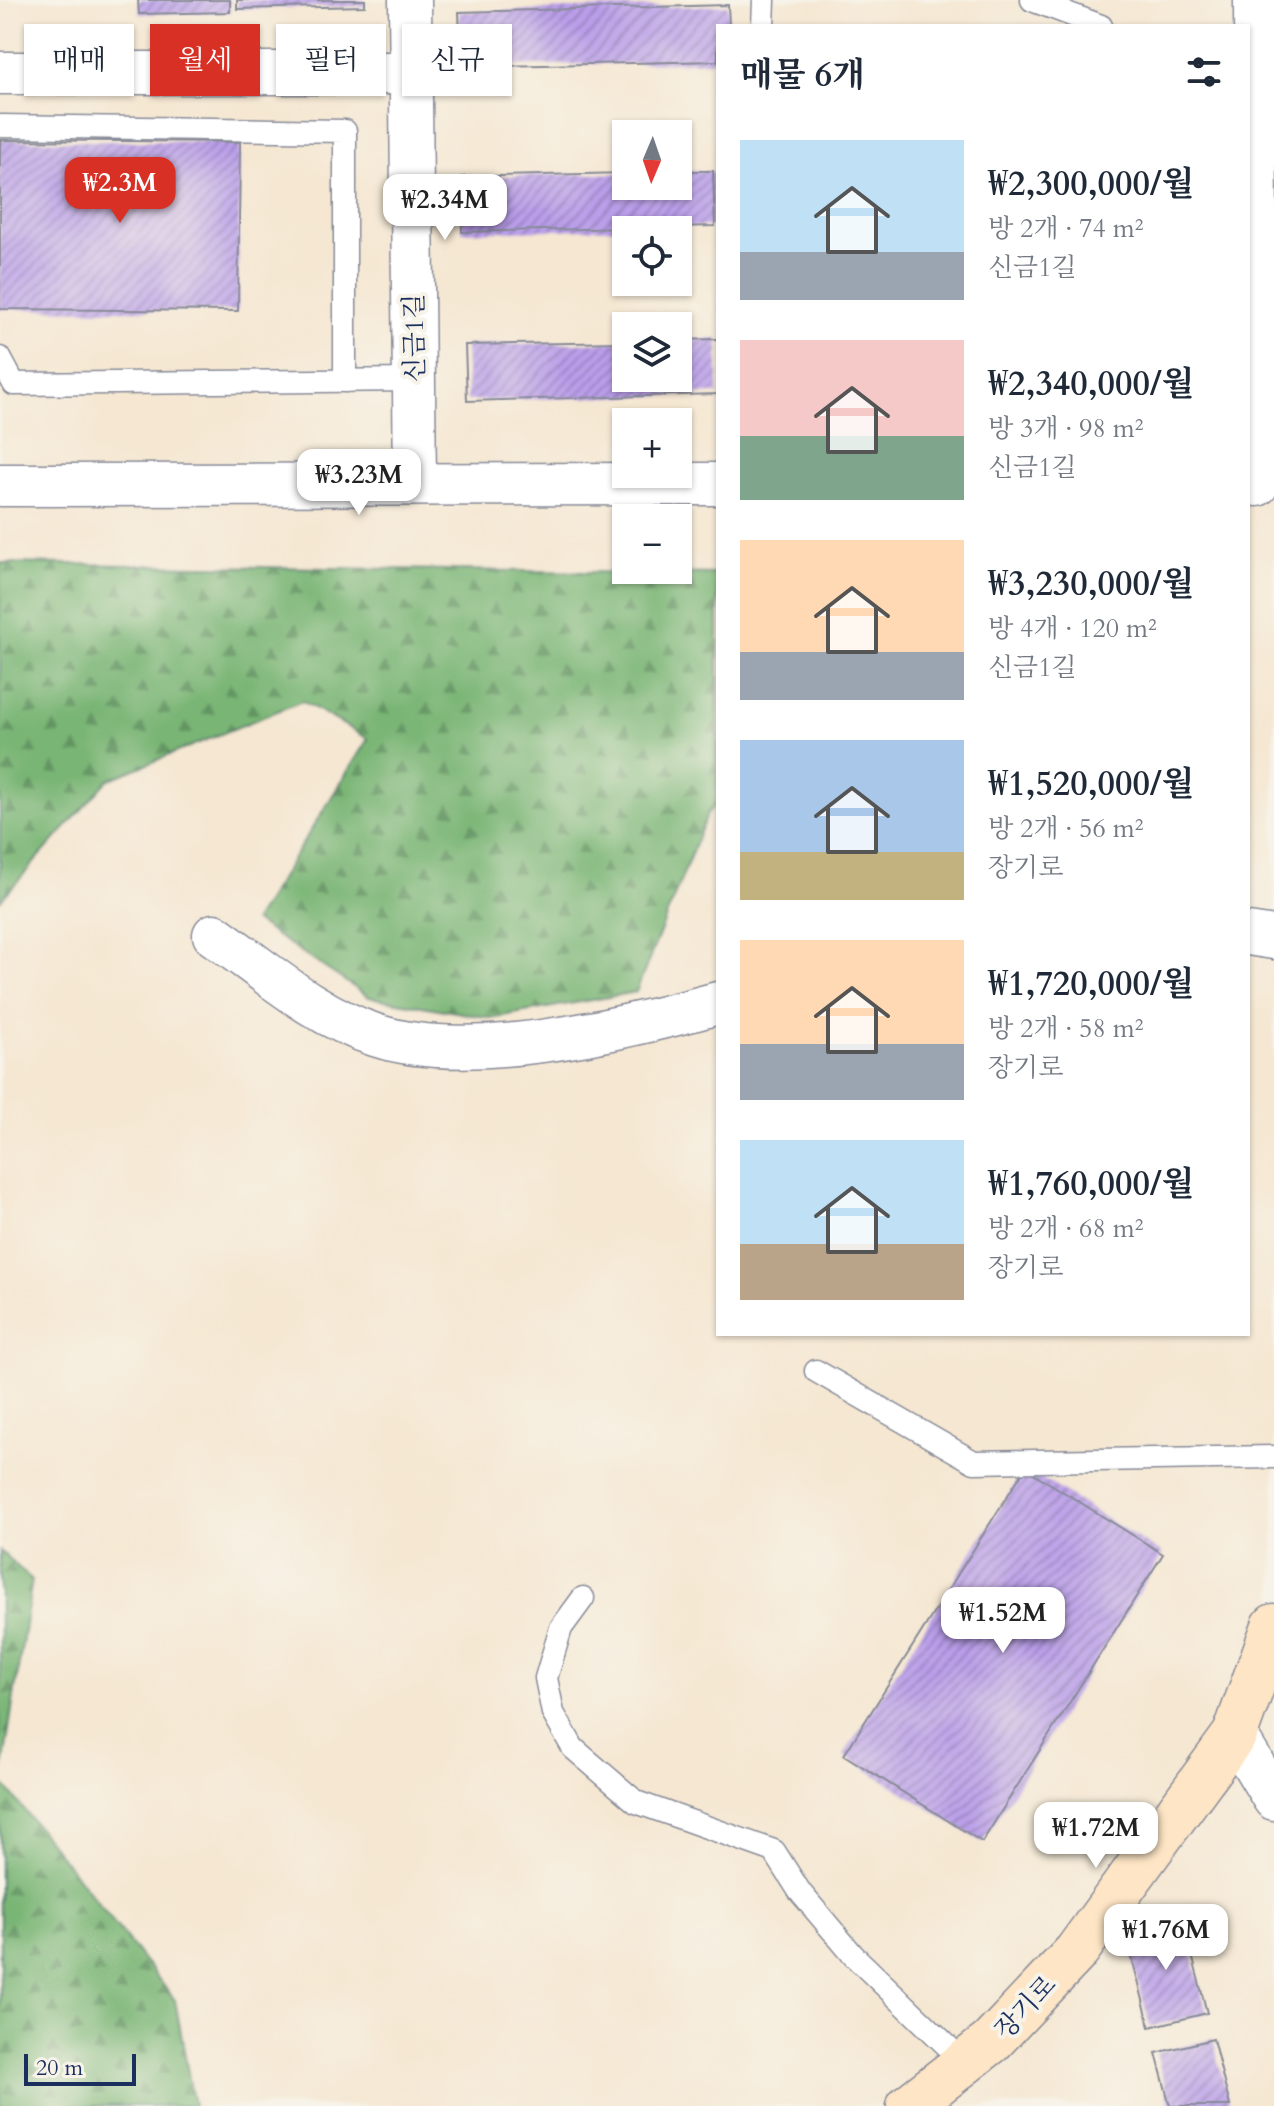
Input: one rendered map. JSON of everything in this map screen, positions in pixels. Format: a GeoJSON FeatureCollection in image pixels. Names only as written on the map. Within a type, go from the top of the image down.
{"type":"FeatureCollection","features":[{"type":"Feature","properties":{"kind":"street","name":"신금1길"},"geometry":{"type":"LineString","coordinates":[[410,0],[410,24]]}},
{"type":"Feature","properties":{"kind":"street"},"geometry":{"type":"LineString","coordinates":[[1255,0],[1259,72],[1260,485]]}},
{"type":"Feature","properties":{"kind":"street"},"geometry":{"type":"LineString","coordinates":[[0,73],[402,73]]}},
{"type":"Feature","properties":{"kind":"street","name":"신금1길"},"geometry":{"type":"LineString","coordinates":[[410,96],[415,484]]}},
{"type":"Feature","properties":{"kind":"street"},"geometry":{"type":"LineString","coordinates":[[0,485],[716,484]]}},
{"type":"Feature","properties":{"kind":"street"},"geometry":{"type":"LineString","coordinates":[[1250,934],[1274,938]]}},
{"type":"Feature","properties":{"kind":"street"},"geometry":{"type":"LineString","coordinates":[[214,935],[322,1011],[375,1036],[437,1045],[495,1046],[626,1028],[716,1004]]}},
{"type":"Feature","properties":{"kind":"street","name":"장기로"},"geometry":{"type":"LineString","coordinates":[[909,2106],[991,2042],[1076,1952],[1235,1734],[1274,1626]]}},
{"type":"Feature","properties":{"kind":"street"},"geometry":{"type":"LineString","coordinates":[[1235,1734],[1274,1799]]}},
{"type":"Feature","properties":{"kind":"lane"},"geometry":{"type":"LineString","coordinates":[[763,24],[764,0]]}},
{"type":"Feature","properties":{"kind":"lane"},"geometry":{"type":"LineString","coordinates":[[1032,0],[1096,24]]}},
{"type":"Feature","properties":{"kind":"lane"},"geometry":{"type":"LineString","coordinates":[[0,126],[345,131],[345,381]]}},
{"type":"Feature","properties":{"kind":"lane"},"geometry":{"type":"LineString","coordinates":[[0,358],[14,384],[414,380]]}},
{"type":"Feature","properties":{"kind":"lane"},"geometry":{"type":"LineString","coordinates":[[816,1371],[974,1462],[1274,1457]]}},
{"type":"Feature","properties":{"kind":"lane"},"geometry":{"type":"LineString","coordinates":[[583,1598],[561,1628],[546,1678],[553,1713],[573,1748],[636,1802],[774,1851],[800,1892],[854,1956],[965,2063]]}},
{"type":"Feature","properties":{"kind":"green space"},"geometry":{"type":"Polygon","coordinates":[[[0,563],[612,572],[612,584],[692,584],[692,574],[716,574],[716,806],[708,812],[636,992],[491,1018],[369,997],[254,921],[368,739],[302,701],[108,780],[0,901],[0,563]]]}},
{"type":"Feature","properties":{"kind":"green space"},"geometry":{"type":"Polygon","coordinates":[[[0,1551],[32,1580],[1,1781],[175,2000],[194,2106],[0,2106],[0,1551]]]}},
{"type":"Feature","properties":{"kind":"building"},"geometry":{"type":"Polygon","coordinates":[[[138,0],[230,0],[230,12],[139,14],[138,0]]]}},
{"type":"Feature","properties":{"kind":"building"},"geometry":{"type":"Polygon","coordinates":[[[237,0],[365,0],[365,6],[237,9],[237,0]]]}},
{"type":"Feature","properties":{"kind":"building"},"geometry":{"type":"Polygon","coordinates":[[[728,5],[729,24],[716,24],[716,61],[512,66],[512,24],[459,24],[459,12],[728,5]]]}},
{"type":"Feature","properties":{"kind":"building"},"geometry":{"type":"Polygon","coordinates":[[[0,140],[240,142],[238,311],[0,309],[0,140]]]}},
{"type":"Feature","properties":{"kind":"building"},"geometry":{"type":"Polygon","coordinates":[[[692,171],[713,171],[715,226],[692,227],[692,216],[612,216],[612,228],[462,232],[461,177],[612,173],[612,200],[692,200],[692,171]]]}},
{"type":"Feature","properties":{"kind":"building"},"geometry":{"type":"Polygon","coordinates":[[[716,339],[716,394],[467,401],[465,345],[612,342],[612,392],[692,392],[692,340],[716,339]]]}},
{"type":"Feature","properties":{"kind":"building"},"geometry":{"type":"Polygon","coordinates":[[[1025,1468],[1163,1554],[982,1842],[844,1755],[1025,1468]]]}},
{"type":"Feature","properties":{"kind":"building"},"geometry":{"type":"Polygon","coordinates":[[[1182,1916],[1207,2013],[1150,2027],[1125,1931],[1182,1916]]]}},
{"type":"Feature","properties":{"kind":"building"},"geometry":{"type":"Polygon","coordinates":[[[1213,2039],[1230,2106],[1170,2106],[1156,2053],[1213,2039]]]}}]}
